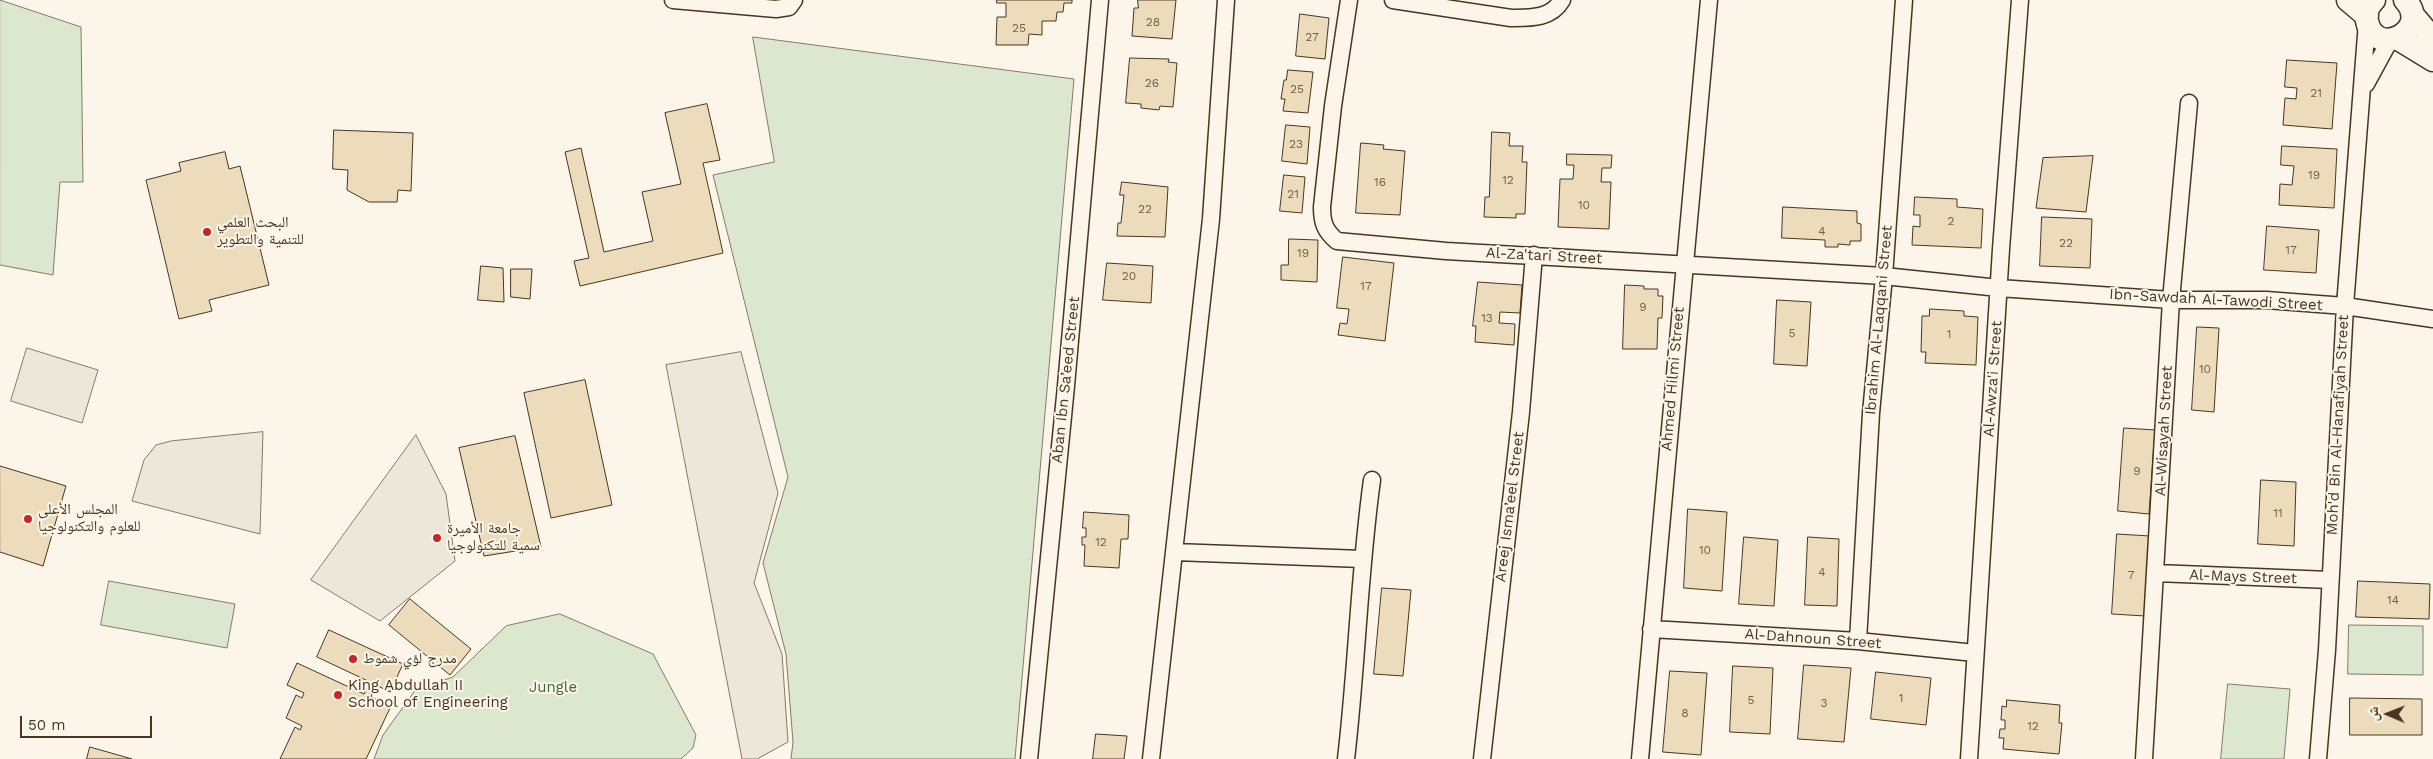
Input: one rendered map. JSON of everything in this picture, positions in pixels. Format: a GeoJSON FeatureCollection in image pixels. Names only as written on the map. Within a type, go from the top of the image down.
{"type":"FeatureCollection","features":[{"type":"Feature","properties":{"kind":"street"},"geometry":{"type":"LineString","coordinates":[[673,0],[776,9],[789,7],[794,0]]}},
{"type":"Feature","properties":{"kind":"street","name":"Aban Ibn Sa’eed Street"},"geometry":{"type":"LineString","coordinates":[[1029,759],[1066,386],[1100,0]]}},
{"type":"Feature","properties":{"kind":"street"},"geometry":{"type":"LineString","coordinates":[[1151,759],[1211,219],[1226,0]]}},
{"type":"Feature","properties":{"kind":"street","name":"Al-Za'tari Street"},"geometry":{"type":"LineString","coordinates":[[1349,0],[1324,176],[1322,218],[1326,232],[1337,241],[1446,251],[1884,276],[1999,288]]}},
{"type":"Feature","properties":{"kind":"street"},"geometry":{"type":"LineString","coordinates":[[1393,0],[1511,18],[1527,18],[1550,12],[1562,0]]}},
{"type":"Feature","properties":{"kind":"street","name":"Ahmed Hilmi Street"},"geometry":{"type":"LineString","coordinates":[[1640,759],[1709,0]]}},
{"type":"Feature","properties":{"kind":"street","name":"Ibrahim Al-Laqqani Street"},"geometry":{"type":"LineString","coordinates":[[1858,641],[1871,413],[1884,276],[1904,0]]}},
{"type":"Feature","properties":{"kind":"street","name":"Al-Awza'i Street"},"geometry":{"type":"LineString","coordinates":[[1969,759],[1999,288],[2020,0]]}},
{"type":"Feature","properties":{"kind":"street"},"geometry":{"type":"LineString","coordinates":[[2348,0],[2369,13],[2378,36],[2393,39],[2433,60]]}},
{"type":"Feature","properties":{"kind":"street"},"geometry":{"type":"LineString","coordinates":[[2393,39],[2409,28],[2410,5]]}},
{"type":"Feature","properties":{"kind":"street"},"geometry":{"type":"LineString","coordinates":[[2410,5],[2433,39]]}},
{"type":"Feature","properties":{"kind":"street","name":"Moh'd Bin Al-Hanafiyah Street"},"geometry":{"type":"LineString","coordinates":[[2318,759],[2345,306],[2369,13]]}},
{"type":"Feature","properties":{"kind":"street","name":"Moh'd Bin Al-Hanafiyah Street"},"geometry":{"type":"LineString","coordinates":[[2362,91],[2393,39]]}},
{"type":"Feature","properties":{"kind":"street","name":"Al-Wisayah Street"},"geometry":{"type":"LineString","coordinates":[[2144,759],[2171,300],[2189,103]]}},
{"type":"Feature","properties":{"kind":"street","name":"Areej Isma’eel Street"},"geometry":{"type":"LineString","coordinates":[[1482,759],[1521,412],[1534,255]]}},
{"type":"Feature","properties":{"kind":"street","name":"Ibn-Sawdah Al-Tawodi Street"},"geometry":{"type":"LineString","coordinates":[[1999,288],[2171,300],[2266,300],[2345,306],[2433,319]]}},
{"type":"Feature","properties":{"kind":"street"},"geometry":{"type":"LineString","coordinates":[[1346,759],[1362,559],[1372,480]]}},
{"type":"Feature","properties":{"kind":"street"},"geometry":{"type":"LineString","coordinates":[[1175,552],[1362,559]]}},
{"type":"Feature","properties":{"kind":"street","name":"Al-Mays Street"},"geometry":{"type":"LineString","coordinates":[[2156,573],[2330,580]]}},
{"type":"Feature","properties":{"kind":"street","name":"Al-Dahnoun Street"},"geometry":{"type":"LineString","coordinates":[[1652,629],[1858,641],[1975,653]]}},
{"type":"Feature","properties":{"kind":"green space"},"geometry":{"type":"Polygon","coordinates":[[[0,0],[81,27],[83,182],[60,182],[53,275],[0,265],[0,0]]]}},
{"type":"Feature","properties":{"kind":"green space"},"geometry":{"type":"Polygon","coordinates":[[[753,37],[1074,79],[1015,759],[791,759],[793,742],[786,654],[763,563],[788,477],[713,175],[774,162],[753,37]]]}},
{"type":"Feature","properties":{"kind":"green space"},"geometry":{"type":"Polygon","coordinates":[[[109,581],[235,604],[227,648],[101,625],[109,581]]]}},
{"type":"Feature","properties":{"kind":"green space","name":"Jungle"},"geometry":{"type":"Polygon","coordinates":[[[560,614],[653,654],[696,735],[693,748],[681,759],[374,759],[383,735],[416,689],[453,677],[506,626],[560,614]]]}},
{"type":"Feature","properties":{"kind":"green space"},"geometry":{"type":"Polygon","coordinates":[[[2349,625],[2423,626],[2423,675],[2348,674],[2349,625]]]}},
{"type":"Feature","properties":{"kind":"green space"},"geometry":{"type":"Polygon","coordinates":[[[2228,684],[2290,689],[2284,759],[2221,759],[2228,684]]]}},
{"type":"Feature","properties":{"kind":"shaded area"},"geometry":{"type":"Polygon","coordinates":[[[27,348],[98,370],[82,423],[11,401],[27,348]]]}},
{"type":"Feature","properties":{"kind":"shaded area"},"geometry":{"type":"Polygon","coordinates":[[[741,352],[778,493],[754,583],[782,654],[788,742],[757,759],[742,759],[666,365],[741,352]]]}},
{"type":"Feature","properties":{"kind":"shaded area"},"geometry":{"type":"Polygon","coordinates":[[[263,432],[260,534],[132,501],[144,460],[156,445],[171,441],[263,432]]]}},
{"type":"Feature","properties":{"kind":"shaded area"},"geometry":{"type":"Polygon","coordinates":[[[416,435],[446,494],[455,561],[380,621],[311,580],[416,435]]]}},
{"type":"Feature","properties":{"kind":"building"},"geometry":{"type":"Polygon","coordinates":[[[997,0],[1072,0],[1072,3],[1064,3],[1063,12],[1057,12],[1056,21],[1042,21],[1042,35],[1029,34],[1028,45],[996,45],[997,17],[1006,17],[1006,3],[997,3],[997,0]]]}},
{"type":"Feature","properties":{"kind":"building"},"geometry":{"type":"Polygon","coordinates":[[[1138,0],[1176,0],[1172,39],[1132,36],[1134,8],[1138,8],[1138,0]]]}},
{"type":"Feature","properties":{"kind":"building"},"geometry":{"type":"Polygon","coordinates":[[[1300,14],[1329,18],[1325,59],[1296,56],[1300,14]]]}},
{"type":"Feature","properties":{"kind":"building"},"geometry":{"type":"Polygon","coordinates":[[[1130,58],[1169,59],[1168,62],[1177,63],[1173,107],[1160,106],[1159,110],[1141,108],[1141,104],[1126,103],[1130,58]]]}},
{"type":"Feature","properties":{"kind":"building"},"geometry":{"type":"Polygon","coordinates":[[[2287,60],[2337,63],[2332,129],[2283,125],[2285,98],[2296,99],[2297,88],[2285,87],[2287,60]]]}},
{"type":"Feature","properties":{"kind":"building"},"geometry":{"type":"Polygon","coordinates":[[[1288,70],[1313,72],[1308,113],[1283,111],[1285,99],[1281,99],[1284,80],[1286,80],[1288,70]]]}},
{"type":"Feature","properties":{"kind":"building"},"geometry":{"type":"Polygon","coordinates":[[[707,104],[720,160],[703,163],[723,253],[580,286],[574,261],[589,258],[565,152],[581,148],[604,252],[653,241],[642,192],[681,184],[665,113],[707,104]]]}},
{"type":"Feature","properties":{"kind":"building"},"geometry":{"type":"Polygon","coordinates":[[[1286,125],[1310,127],[1307,164],[1282,161],[1286,125]]]}},
{"type":"Feature","properties":{"kind":"building"},"geometry":{"type":"Polygon","coordinates":[[[334,130],[413,133],[411,191],[398,190],[397,202],[369,202],[347,190],[348,170],[333,169],[334,130]]]}},
{"type":"Feature","properties":{"kind":"building"},"geometry":{"type":"Polygon","coordinates":[[[1492,132],[1510,133],[1509,146],[1523,146],[1522,162],[1527,162],[1525,214],[1516,214],[1516,218],[1484,217],[1485,197],[1489,197],[1492,132]]]}},
{"type":"Feature","properties":{"kind":"building"},"geometry":{"type":"Polygon","coordinates":[[[1361,143],[1384,145],[1383,149],[1405,151],[1400,215],[1356,213],[1361,143]]]}},
{"type":"Feature","properties":{"kind":"building"},"geometry":{"type":"Polygon","coordinates":[[[2282,146],[2337,149],[2334,208],[2279,205],[2280,184],[2292,185],[2294,166],[2281,165],[2282,146]]]}},
{"type":"Feature","properties":{"kind":"building","name":"البحث العلمي للتنمية والتطوير"},"geometry":{"type":"Polygon","coordinates":[[[225,152],[229,169],[240,166],[269,285],[209,300],[212,311],[179,319],[146,180],[181,171],[179,163],[225,152]]]}},
{"type":"Feature","properties":{"kind":"building"},"geometry":{"type":"Polygon","coordinates":[[[1567,154],[1612,155],[1611,168],[1602,168],[1601,182],[1611,182],[1609,229],[1558,227],[1560,179],[1573,179],[1574,165],[1567,165],[1567,154]]]}},
{"type":"Feature","properties":{"kind":"building"},"geometry":{"type":"Polygon","coordinates":[[[2093,156],[2086,212],[2036,208],[2043,158],[2093,156]]]}},
{"type":"Feature","properties":{"kind":"building"},"geometry":{"type":"Polygon","coordinates":[[[1284,175],[1305,177],[1302,213],[1280,211],[1284,175]]]}},
{"type":"Feature","properties":{"kind":"building"},"geometry":{"type":"Polygon","coordinates":[[[1122,182],[1168,187],[1165,237],[1117,236],[1118,223],[1121,223],[1124,195],[1120,195],[1122,182]]]}},
{"type":"Feature","properties":{"kind":"building"},"geometry":{"type":"Polygon","coordinates":[[[1915,197],[1957,199],[1957,207],[1983,209],[1981,248],[1912,245],[1913,226],[1920,227],[1920,215],[1914,215],[1915,197]]]}},
{"type":"Feature","properties":{"kind":"building"},"geometry":{"type":"Polygon","coordinates":[[[1783,207],[1857,211],[1857,223],[1861,224],[1861,241],[1850,241],[1850,245],[1838,244],[1838,247],[1825,247],[1825,240],[1782,238],[1783,207]]]}},
{"type":"Feature","properties":{"kind":"building"},"geometry":{"type":"Polygon","coordinates":[[[2042,217],[2092,219],[2090,268],[2040,266],[2042,217]]]}},
{"type":"Feature","properties":{"kind":"building"},"geometry":{"type":"Polygon","coordinates":[[[2267,226],[2319,230],[2316,273],[2264,270],[2267,226]]]}},
{"type":"Feature","properties":{"kind":"building"},"geometry":{"type":"Polygon","coordinates":[[[1289,239],[1318,240],[1317,282],[1281,280],[1281,265],[1288,265],[1289,239]]]}},
{"type":"Feature","properties":{"kind":"building"},"geometry":{"type":"Polygon","coordinates":[[[1343,257],[1394,263],[1385,341],[1338,335],[1340,323],[1347,324],[1349,309],[1337,308],[1343,257]]]}},
{"type":"Feature","properties":{"kind":"building"},"geometry":{"type":"Polygon","coordinates":[[[1107,263],[1153,266],[1151,303],[1103,300],[1107,263]]]}},
{"type":"Feature","properties":{"kind":"building"},"geometry":{"type":"Polygon","coordinates":[[[481,266],[503,268],[504,302],[478,300],[481,266]]]}},
{"type":"Feature","properties":{"kind":"building"},"geometry":{"type":"Polygon","coordinates":[[[511,269],[532,269],[530,299],[511,297],[511,269]]]}},
{"type":"Feature","properties":{"kind":"building"},"geometry":{"type":"Polygon","coordinates":[[[1478,282],[1522,285],[1520,313],[1500,312],[1499,323],[1515,324],[1514,345],[1475,342],[1476,326],[1473,326],[1478,282]]]}},
{"type":"Feature","properties":{"kind":"building"},"geometry":{"type":"Polygon","coordinates":[[[1625,285],[1644,286],[1644,289],[1658,289],[1658,296],[1663,296],[1662,318],[1658,318],[1657,349],[1623,349],[1625,285]]]}},
{"type":"Feature","properties":{"kind":"building"},"geometry":{"type":"Polygon","coordinates":[[[1777,300],[1811,302],[1807,366],[1774,364],[1777,300]]]}},
{"type":"Feature","properties":{"kind":"building"},"geometry":{"type":"Polygon","coordinates":[[[1930,309],[1964,311],[1964,316],[1978,317],[1976,365],[1925,363],[1926,352],[1921,352],[1922,316],[1929,316],[1930,309]]]}},
{"type":"Feature","properties":{"kind":"building"},"geometry":{"type":"Polygon","coordinates":[[[2197,327],[2219,328],[2214,412],[2192,410],[2197,327]]]}},
{"type":"Feature","properties":{"kind":"building"},"geometry":{"type":"Polygon","coordinates":[[[585,380],[612,505],[551,518],[524,393],[585,380]]]}},
{"type":"Feature","properties":{"kind":"building"},"geometry":{"type":"Polygon","coordinates":[[[2124,428],[2155,430],[2149,514],[2118,511],[2124,428]]]}},
{"type":"Feature","properties":{"kind":"building"},"geometry":{"type":"Polygon","coordinates":[[[515,436],[541,547],[484,556],[459,448],[515,436]]]}},
{"type":"Feature","properties":{"kind":"building","name":"المجلس الأعلى للعلوم والتكنولوجيا"},"geometry":{"type":"Polygon","coordinates":[[[0,466],[66,486],[43,566],[0,552],[0,466]]]}},
{"type":"Feature","properties":{"kind":"building"},"geometry":{"type":"Polygon","coordinates":[[[2261,480],[2296,482],[2294,546],[2258,544],[2261,480]]]}},
{"type":"Feature","properties":{"kind":"building"},"geometry":{"type":"Polygon","coordinates":[[[1688,509],[1727,512],[1722,591],[1684,588],[1688,509]]]}},
{"type":"Feature","properties":{"kind":"building"},"geometry":{"type":"Polygon","coordinates":[[[1084,512],[1129,515],[1128,539],[1121,539],[1119,568],[1084,566],[1085,545],[1082,545],[1082,537],[1086,537],[1086,528],[1083,528],[1084,512]]]}},
{"type":"Feature","properties":{"kind":"building"},"geometry":{"type":"Polygon","coordinates":[[[2117,534],[2150,536],[2145,616],[2112,614],[2117,534]]]}},
{"type":"Feature","properties":{"kind":"building"},"geometry":{"type":"Polygon","coordinates":[[[1744,537],[1778,540],[1774,606],[1739,604],[1744,537]]]}},
{"type":"Feature","properties":{"kind":"building"},"geometry":{"type":"Polygon","coordinates":[[[1808,537],[1839,539],[1837,606],[1805,605],[1808,537]]]}},
{"type":"Feature","properties":{"kind":"building"},"geometry":{"type":"Polygon","coordinates":[[[2358,581],[2430,584],[2429,619],[2356,617],[2358,581]]]}},
{"type":"Feature","properties":{"kind":"building"},"geometry":{"type":"Polygon","coordinates":[[[1382,588],[1411,590],[1403,676],[1374,674],[1382,588]]]}},
{"type":"Feature","properties":{"kind":"building"},"geometry":{"type":"Polygon","coordinates":[[[410,599],[471,649],[450,675],[389,625],[410,599]]]}},
{"type":"Feature","properties":{"kind":"building","name":"King Abdullah II School of Engineering"},"geometry":{"type":"Polygon","coordinates":[[[329,630],[403,664],[390,692],[376,685],[371,697],[391,706],[366,759],[280,759],[295,727],[300,730],[302,726],[286,718],[296,695],[302,698],[304,693],[287,685],[297,663],[364,694],[370,682],[317,657],[329,630]]]}},
{"type":"Feature","properties":{"kind":"building"},"geometry":{"type":"Polygon","coordinates":[[[1804,665],[1851,668],[1844,742],[1798,739],[1804,665]]]}},
{"type":"Feature","properties":{"kind":"building"},"geometry":{"type":"Polygon","coordinates":[[[1733,666],[1773,668],[1770,734],[1730,732],[1733,666]]]}},
{"type":"Feature","properties":{"kind":"building"},"geometry":{"type":"Polygon","coordinates":[[[1670,671],[1707,673],[1701,755],[1663,752],[1670,671]]]}},
{"type":"Feature","properties":{"kind":"building"},"geometry":{"type":"Polygon","coordinates":[[[1876,672],[1931,678],[1926,725],[1871,719],[1876,672]]]}},
{"type":"Feature","properties":{"kind":"building"},"geometry":{"type":"Polygon","coordinates":[[[2350,698],[2422,699],[2422,735],[2350,735],[2350,698]]]}},
{"type":"Feature","properties":{"kind":"building"},"geometry":{"type":"Polygon","coordinates":[[[2007,700],[2060,705],[2059,723],[2062,723],[2059,754],[2003,749],[2004,738],[1999,738],[2000,729],[2005,729],[2005,720],[2001,720],[2002,706],[2006,707],[2007,700]]]}},
{"type":"Feature","properties":{"kind":"building"},"geometry":{"type":"Polygon","coordinates":[[[1096,734],[1127,736],[1124,759],[1093,759],[1096,734]]]}},
{"type":"Feature","properties":{"kind":"building"},"geometry":{"type":"Polygon","coordinates":[[[90,747],[132,759],[87,759],[90,747]]]}},
{"type":"Feature","properties":{"kind":"place","name":"البحث العلمي للتنمية والتطوير"},"geometry":{"type":"Point","coordinates":[207,232]}},
{"type":"Feature","properties":{"kind":"place","name":"المجلس الأعلى للعلوم والتكنولوجيا"},"geometry":{"type":"Point","coordinates":[28,519]}},
{"type":"Feature","properties":{"kind":"place","name":"جامعة الأميرة سمية للتكنولوجيا"},"geometry":{"type":"Point","coordinates":[437,538]}},
{"type":"Feature","properties":{"kind":"place","name":"مدرج لؤي شموط"},"geometry":{"type":"Point","coordinates":[353,659]}},
{"type":"Feature","properties":{"kind":"place","name":"King Abdullah II School of Engineering"},"geometry":{"type":"Point","coordinates":[338,695]}}]}
